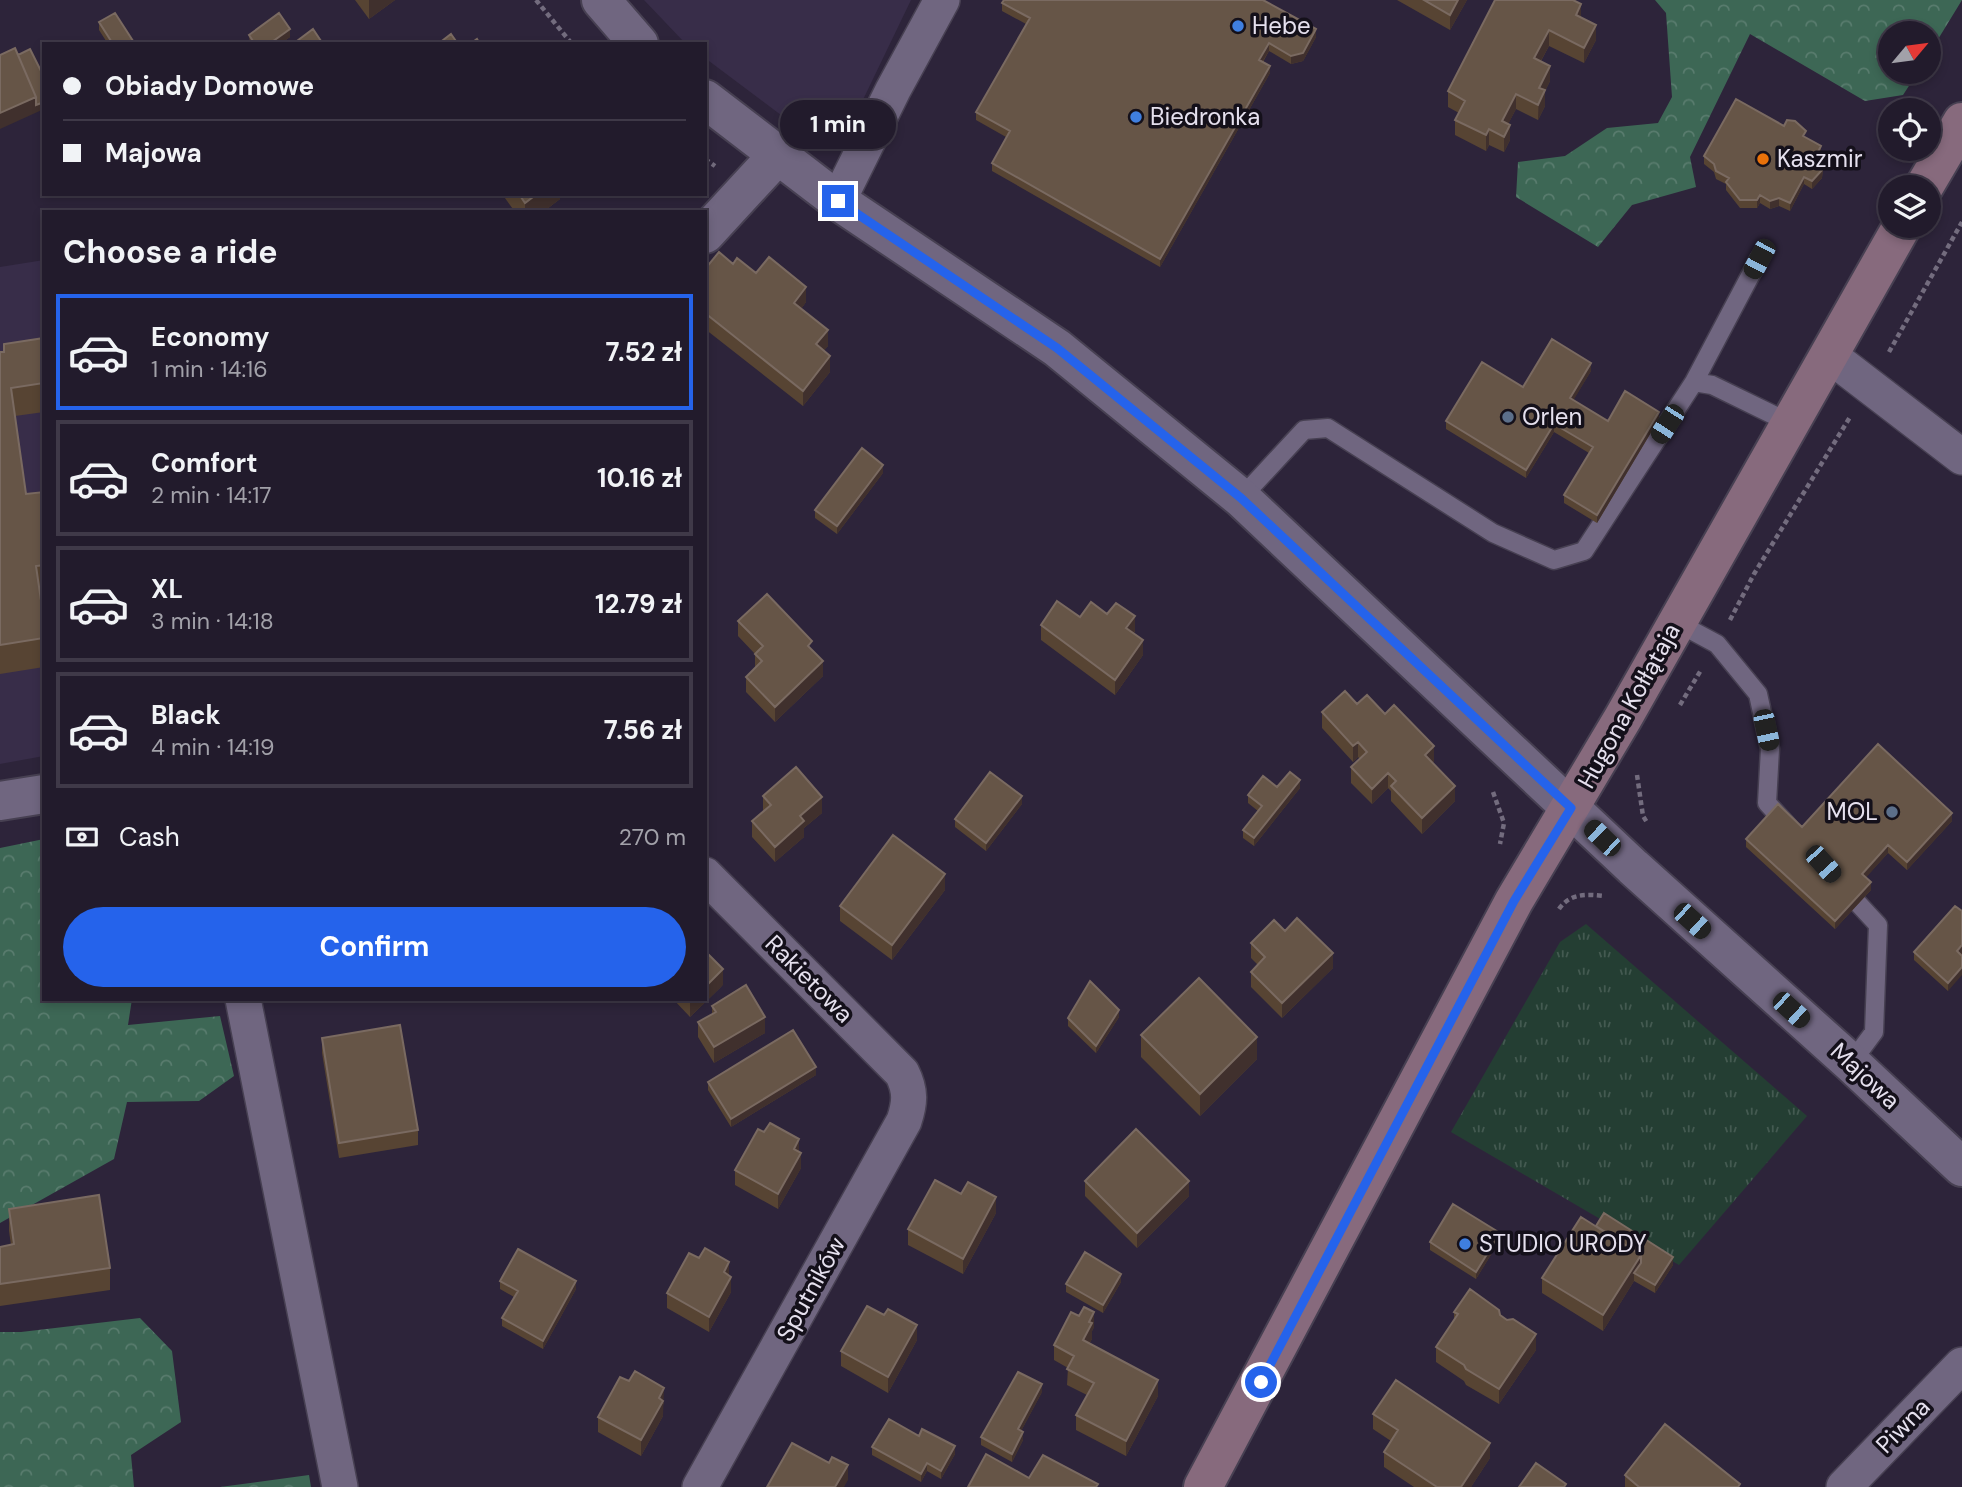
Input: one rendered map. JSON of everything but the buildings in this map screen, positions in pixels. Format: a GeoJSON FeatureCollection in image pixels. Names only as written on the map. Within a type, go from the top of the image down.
{"type":"FeatureCollection","features":[{"type":"Feature","properties":{"kind":"main road"},"geometry":{"type":"LineString","coordinates":[[1931,175],[1962,121]]}},
{"type":"Feature","properties":{"kind":"main road","name":"Hugona Kołłątaja"},"geometry":{"type":"LineString","coordinates":[[1203,1487],[1514,901],[1571,808],[1895,238]]}},
{"type":"Feature","properties":{"kind":"street"},"geometry":{"type":"LineString","coordinates":[[601,0],[637,42]]}},
{"type":"Feature","properties":{"kind":"street"},"geometry":{"type":"LineString","coordinates":[[838,201],[892,90],[942,0]]}},
{"type":"Feature","properties":{"kind":"street","name":"Majowa"},"geometry":{"type":"LineString","coordinates":[[707,101],[838,201],[1057,348],[1241,498],[1633,867],[1962,1167]]}},
{"type":"Feature","properties":{"kind":"street"},"geometry":{"type":"LineString","coordinates":[[707,232],[777,156]]}},
{"type":"Feature","properties":{"kind":"street"},"geometry":{"type":"LineString","coordinates":[[1829,355],[1962,457]]}},
{"type":"Feature","properties":{"kind":"street"},"geometry":{"type":"LineString","coordinates":[[0,801],[42,794]]}},
{"type":"Feature","properties":{"kind":"street","name":"Rakietowa"},"geometry":{"type":"LineString","coordinates":[[707,877],[902,1073],[909,1087]]}},
{"type":"Feature","properties":{"kind":"street"},"geometry":{"type":"LineString","coordinates":[[243,1001],[341,1487]]}},
{"type":"Feature","properties":{"kind":"street","name":"Sputników"},"geometry":{"type":"LineString","coordinates":[[700,1487],[904,1121],[910,1104],[909,1087]]}},
{"type":"Feature","properties":{"kind":"street","name":"Piwna"},"geometry":{"type":"LineString","coordinates":[[1844,1487],[1962,1365]]}},
{"type":"Feature","properties":{"kind":"lane"},"geometry":{"type":"LineString","coordinates":[[1241,498],[1304,430],[1328,428],[1493,533],[1554,560],[1584,551],[1694,382],[1759,259]]}},
{"type":"Feature","properties":{"kind":"lane"},"geometry":{"type":"LineString","coordinates":[[1694,382],[1712,385],[1790,423]]}},
{"type":"Feature","properties":{"kind":"lane"},"geometry":{"type":"LineString","coordinates":[[1676,622],[1717,644],[1758,694],[1770,749],[1767,803],[1804,844]]}},
{"type":"Feature","properties":{"kind":"lane"},"geometry":{"type":"LineString","coordinates":[[1832,874],[1878,925],[1874,1032],[1851,1063]]}},
{"type":"Feature","properties":{"kind":"path"},"geometry":{"type":"LineString","coordinates":[[536,0],[570,42]]}},
{"type":"Feature","properties":{"kind":"path"},"geometry":{"type":"LineString","coordinates":[[1677,710],[1717,644],[1754,574],[1898,338],[1962,222]]}},
{"type":"Feature","properties":{"kind":"path"},"geometry":{"type":"LineString","coordinates":[[1643,766],[1636,777],[1643,816],[1653,832]]}},
{"type":"Feature","properties":{"kind":"shaded area"},"geometry":{"type":"Polygon","coordinates":[[[644,0],[911,0],[859,108],[797,127],[707,60],[707,42],[684,42],[644,0]]]}},
{"type":"Feature","properties":{"kind":"shaded area"},"geometry":{"type":"Polygon","coordinates":[[[42,260],[42,756],[0,764],[0,267],[42,260]]]}},
{"type":"Feature","properties":{"kind":"green space"},"geometry":{"type":"Polygon","coordinates":[[[1655,0],[1962,0],[1941,34],[1941,21],[1878,21],[1878,84],[1910,84],[1903,95],[1865,101],[1750,34],[1690,157],[1696,187],[1632,205],[1598,247],[1516,197],[1518,162],[1565,156],[1607,128],[1658,123],[1672,97],[1666,13],[1655,0]]]}},
{"type":"Feature","properties":{"kind":"green space"},"geometry":{"type":"Polygon","coordinates":[[[42,839],[42,1001],[132,1001],[128,1025],[220,1016],[234,1076],[199,1101],[127,1102],[114,1159],[0,1223],[0,848],[42,839]]]}},
{"type":"Feature","properties":{"kind":"green space"},"geometry":{"type":"Polygon","coordinates":[[[1586,924],[1807,1116],[1679,1265],[1451,1132],[1560,942],[1586,924]]]}},
{"type":"Feature","properties":{"kind":"green space"},"geometry":{"type":"Polygon","coordinates":[[[140,1318],[172,1351],[181,1422],[131,1455],[134,1487],[0,1487],[0,1332],[140,1318]]]}},
{"type":"Feature","properties":{"kind":"green space"},"geometry":{"type":"Polygon","coordinates":[[[309,1475],[311,1487],[220,1487],[309,1475]]]}},
{"type":"Feature","properties":{"kind":"place","name":"Hebe"},"geometry":{"type":"Point","coordinates":[1238,26]}},
{"type":"Feature","properties":{"kind":"place","name":"Biedronka"},"geometry":{"type":"Point","coordinates":[1136,117]}},
{"type":"Feature","properties":{"kind":"place","name":"Kaszmir"},"geometry":{"type":"Point","coordinates":[1763,159]}},
{"type":"Feature","properties":{"kind":"place","name":"Orlen"},"geometry":{"type":"Point","coordinates":[1508,417]}},
{"type":"Feature","properties":{"kind":"place","name":"MOL"},"geometry":{"type":"Point","coordinates":[1892,812]}},
{"type":"Feature","properties":{"kind":"place","name":"STUDIO URODY"},"geometry":{"type":"Point","coordinates":[1465,1244]}},
{"type":"Feature","properties":{"kind":"route"},"geometry":{"type":"LineString","coordinates":[[838,201],[1057,348],[1241,498],[1571,808],[1514,901],[1261,1382]]}}]}
